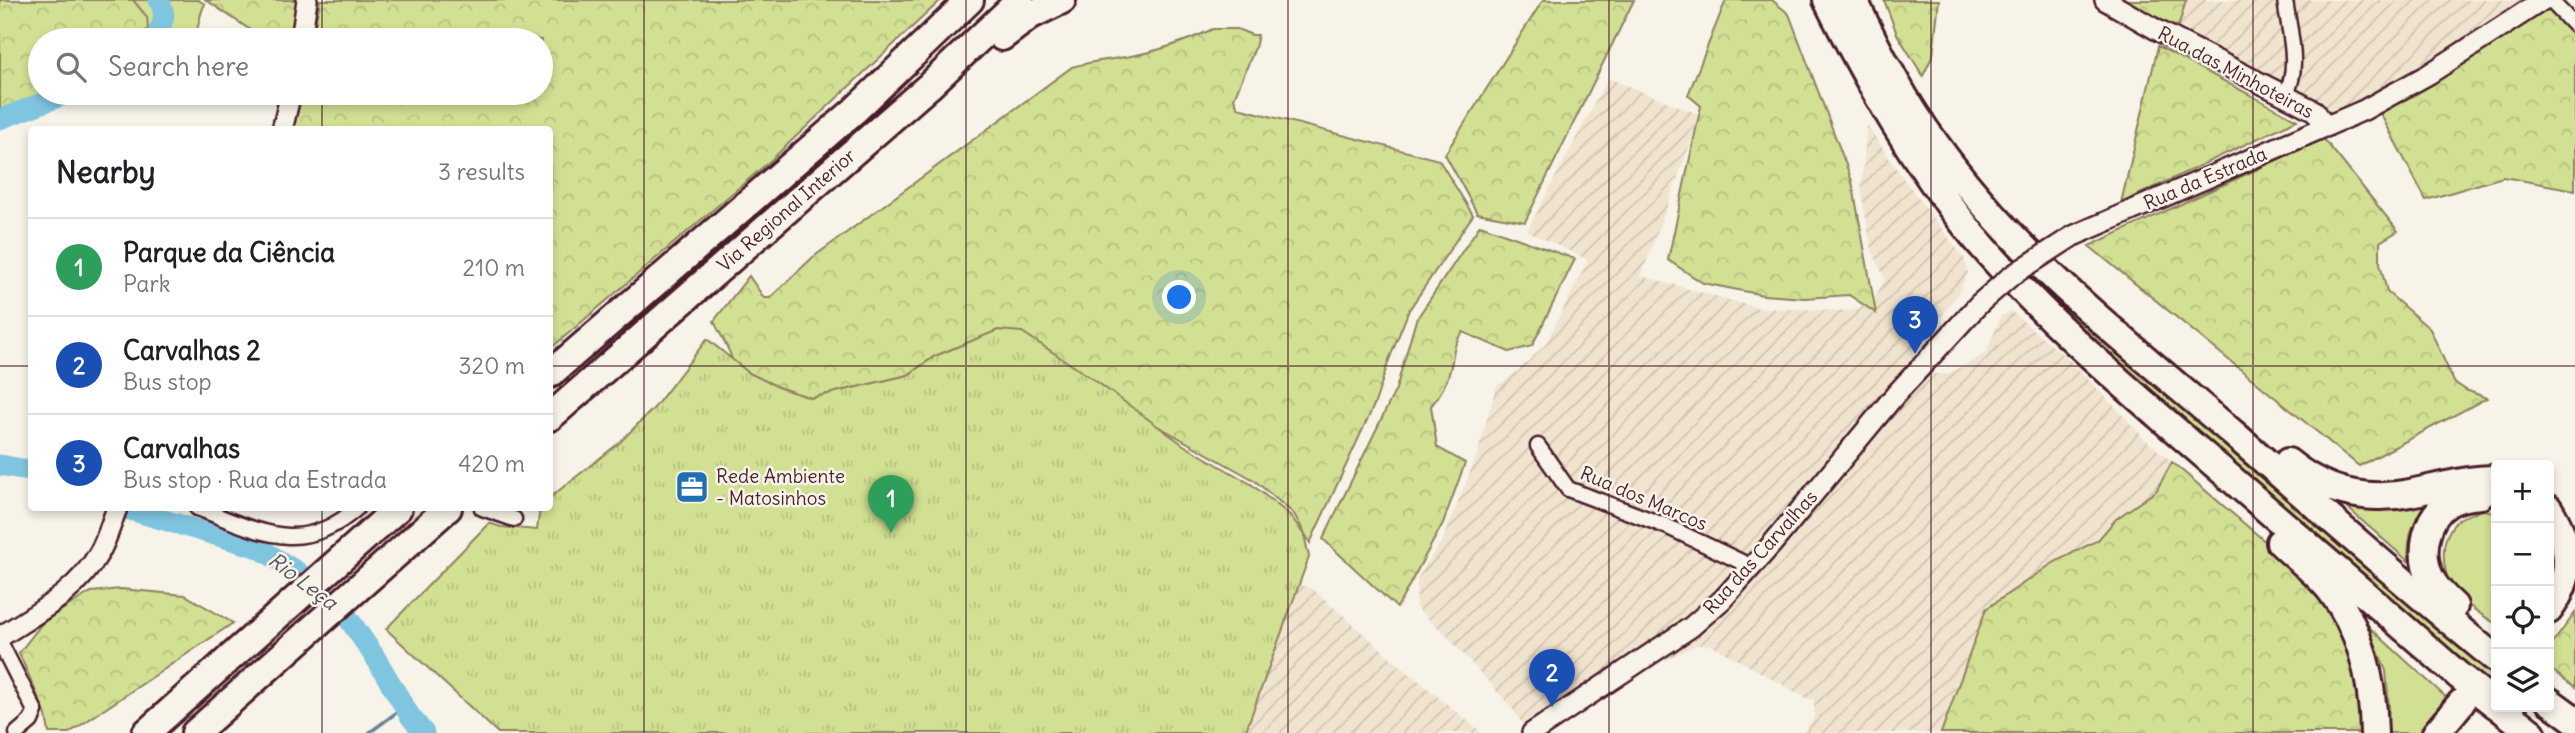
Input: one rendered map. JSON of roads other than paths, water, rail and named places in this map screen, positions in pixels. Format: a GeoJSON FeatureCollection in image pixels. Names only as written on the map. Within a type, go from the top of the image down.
{"type":"FeatureCollection","features":[{"type":"Feature","properties":{"kind":"highway","name":"Via Regional Interior"},"geometry":{"type":"LineString","coordinates":[[553,371],[854,111],[971,0]]}},
{"type":"Feature","properties":{"kind":"highway","name":"Via Regional Interior"},"geometry":{"type":"LineString","coordinates":[[553,414],[929,86],[1020,0]]}},
{"type":"Feature","properties":{"kind":"highway"},"geometry":{"type":"LineString","coordinates":[[929,86],[964,69],[1031,15],[1062,0]]}},
{"type":"Feature","properties":{"kind":"highway"},"geometry":{"type":"LineString","coordinates":[[1810,0],[1835,47],[1856,57]]}},
{"type":"Feature","properties":{"kind":"highway"},"geometry":{"type":"LineString","coordinates":[[1827,0],[1856,57],[1909,146],[1938,189],[1996,262],[2091,357],[2491,701]]}},
{"type":"Feature","properties":{"kind":"highway"},"geometry":{"type":"LineString","coordinates":[[1854,0],[1882,57],[1922,124],[1997,220],[2068,290],[2491,655]]}},
{"type":"Feature","properties":{"kind":"highway"},"geometry":{"type":"LineString","coordinates":[[2241,440],[2261,441],[2315,481],[2353,495],[2407,494],[2478,479],[2491,479]]}},
{"type":"Feature","properties":{"kind":"highway"},"geometry":{"type":"LineString","coordinates":[[2247,492],[2259,522],[2330,590],[2354,629],[2369,674],[2374,733]]}},
{"type":"Feature","properties":{"kind":"highway"},"geometry":{"type":"LineString","coordinates":[[2491,496],[2469,496],[2449,502],[2437,513],[2430,525],[2424,549],[2430,578],[2443,596],[2477,627],[2491,653]]}},
{"type":"Feature","properties":{"kind":"highway"},"geometry":{"type":"LineString","coordinates":[[146,733],[202,680],[395,511]]}},
{"type":"Feature","properties":{"kind":"highway"},"geometry":{"type":"LineString","coordinates":[[195,733],[445,511]]}},
{"type":"Feature","properties":{"kind":"highway"},"geometry":{"type":"LineString","coordinates":[[2554,517],[2568,558],[2565,578],[2554,603]]}},
{"type":"Feature","properties":{"kind":"highway"},"geometry":{"type":"LineString","coordinates":[[2554,705],[2575,720]]}},
{"type":"Feature","properties":{"kind":"highway"},"geometry":{"type":"LineString","coordinates":[[2436,733],[2465,708],[2451,733]]}},
{"type":"Feature","properties":{"kind":"highway"},"geometry":{"type":"LineString","coordinates":[[2505,712],[2532,733]]}},
{"type":"Feature","properties":{"kind":"street"},"geometry":{"type":"LineString","coordinates":[[303,28],[307,0]]}},
{"type":"Feature","properties":{"kind":"street","name":"Rua das Minhoteiras"},"geometry":{"type":"LineString","coordinates":[[2105,0],[2157,30],[2315,111],[2326,127]]}},
{"type":"Feature","properties":{"kind":"street"},"geometry":{"type":"LineString","coordinates":[[2285,0],[2294,65],[2292,81],[2285,96]]}},
{"type":"Feature","properties":{"kind":"street","name":"Rua da Estrada"},"geometry":{"type":"LineString","coordinates":[[1896,394],[1979,304],[2011,276],[2073,236],[2364,110],[2429,74],[2543,0]]}},
{"type":"Feature","properties":{"kind":"street"},"geometry":{"type":"LineString","coordinates":[[2550,0],[2575,26]]}},
{"type":"Feature","properties":{"kind":"street"},"geometry":{"type":"LineString","coordinates":[[283,126],[288,105]]}},
{"type":"Feature","properties":{"kind":"street","name":"Rua das Carvalhas"},"geometry":{"type":"LineString","coordinates":[[1532,733],[1691,627],[1723,599],[1896,394]]}},
{"type":"Feature","properties":{"kind":"street","name":"Rua dos Marcos"},"geometry":{"type":"LineString","coordinates":[[1538,446],[1568,489],[1666,526],[1750,566]]}},
{"type":"Feature","properties":{"kind":"street"},"geometry":{"type":"LineString","coordinates":[[206,511],[284,537],[320,532],[342,521],[353,511]]}},
{"type":"Feature","properties":{"kind":"street"},"geometry":{"type":"LineString","coordinates":[[491,511],[514,519]]}},
{"type":"Feature","properties":{"kind":"street"},"geometry":{"type":"LineString","coordinates":[[17,733],[32,721],[35,711],[0,640],[62,597],[84,575],[100,553],[114,514]]}},
{"type":"Feature","properties":{"kind":"waterway","name":"Rio Leça"},"geometry":{"type":"LineString","coordinates":[[159,0],[164,16],[161,28]]}},
{"type":"Feature","properties":{"kind":"waterway","name":"Rio Leça"},"geometry":{"type":"LineString","coordinates":[[0,119],[37,105]]}},
{"type":"Feature","properties":{"kind":"waterway","name":"Rio Leça"},"geometry":{"type":"LineString","coordinates":[[0,465],[28,470]]}},
{"type":"Feature","properties":{"kind":"waterway","name":"Rio Leça"},"geometry":{"type":"LineString","coordinates":[[133,511],[259,548],[299,573],[342,609],[375,657],[410,716],[424,733]]}},
{"type":"Feature","properties":{"kind":"waterway"},"geometry":{"type":"LineString","coordinates":[[369,733],[404,707]]}},
{"type":"Feature","properties":{"kind":"tunnel"},"geometry":{"type":"LineString","coordinates":[[2461,703],[2491,667]]}},
{"type":"Feature","properties":{"kind":"place","name":"Carvalhas"},"geometry":{"type":"Point","coordinates":[1915,354]}},
{"type":"Feature","properties":{"kind":"place","name":"Rede Ambiente - Matosinhos"},"geometry":{"type":"Point","coordinates":[692,487]}},
{"type":"Feature","properties":{"kind":"place","name":"Parque da Ciência"},"geometry":{"type":"Point","coordinates":[891,533]}},
{"type":"Feature","properties":{"kind":"place","name":"Carvalhas 2"},"geometry":{"type":"Point","coordinates":[1552,707]}}]}
